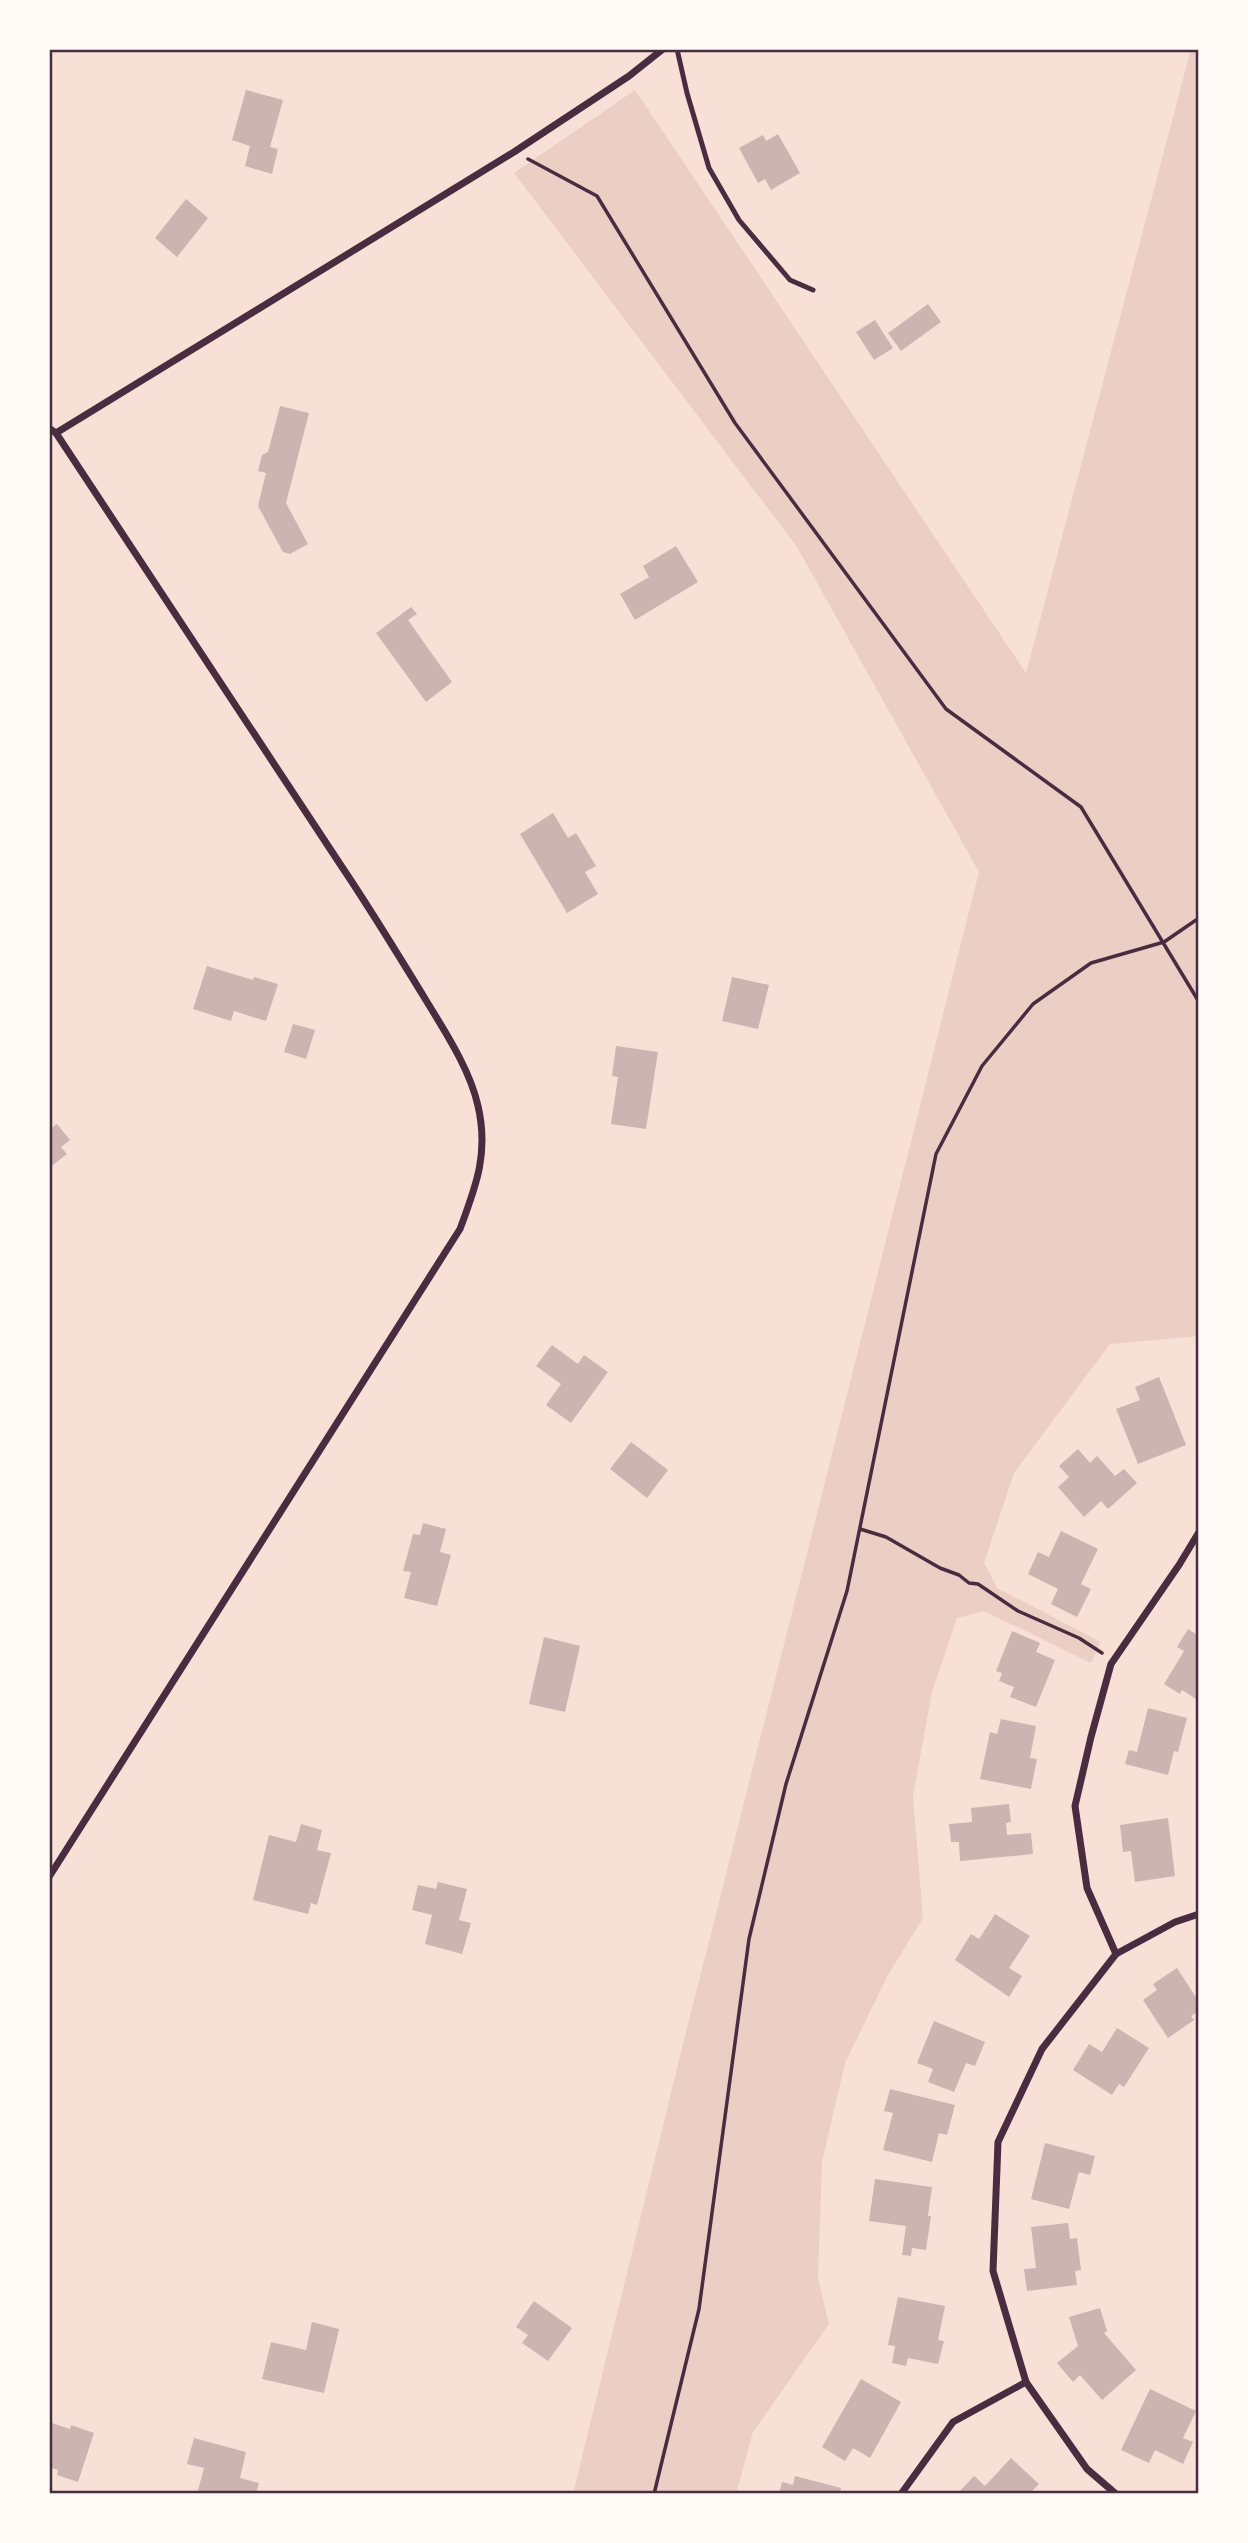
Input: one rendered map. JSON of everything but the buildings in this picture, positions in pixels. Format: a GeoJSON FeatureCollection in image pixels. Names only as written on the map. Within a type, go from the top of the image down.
{"type":"FeatureCollection","features":[{"type":"Feature","properties":{"kind":"street"},"geometry":{"type":"LineString","coordinates":[[56,433],[514,152],[629,76],[663,49]]}},
{"type":"Feature","properties":{"kind":"street"},"geometry":{"type":"LineString","coordinates":[[49,428],[56,433],[369,908],[438,1019],[478,1104],[483,1159],[460,1229],[49,1877]]}},
{"type":"Feature","properties":{"kind":"street"},"geometry":{"type":"LineString","coordinates":[[1116,1954],[1087,1888],[1075,1806],[1113,1661],[1180,1565],[1199,1532]]}},
{"type":"Feature","properties":{"kind":"street"},"geometry":{"type":"LineString","coordinates":[[1116,2494],[1087,2469],[1026,2382],[993,2272],[998,2142],[1042,2049],[1116,1954],[1175,1922],[1199,1914]]}},
{"type":"Feature","properties":{"kind":"street"},"geometry":{"type":"LineString","coordinates":[[901,2494],[953,2422],[1026,2382]]}},
{"type":"Feature","properties":{"kind":"lane"},"geometry":{"type":"LineString","coordinates":[[677,49],[709,168],[739,220],[790,280],[813,290]]}},
{"type":"Feature","properties":{"kind":"path"},"geometry":{"type":"LineString","coordinates":[[514,152],[597,197],[735,423],[946,709],[1081,807],[1199,1003]]}},
{"type":"Feature","properties":{"kind":"path"},"geometry":{"type":"LineString","coordinates":[[654,2494],[699,2309],[749,1939],[786,1784],[847,1591],[936,1154],[982,1066],[1034,1003],[1091,963],[1164,942],[1199,918]]}},
{"type":"Feature","properties":{"kind":"path"},"geometry":{"type":"LineString","coordinates":[[860,1530],[886,1537],[940,1568],[959,1575],[969,1583],[978,1584],[1018,1611],[1079,1638],[1113,1661]]}},
{"type":"Feature","properties":{"kind":"shaded area"},"geometry":{"type":"Polygon","coordinates":[[[1191,49],[1199,49],[1199,1336],[1110,1344],[1014,1473],[984,1563],[997,1588],[1101,1642],[1091,1663],[984,1611],[957,1618],[932,1692],[913,1796],[923,1918],[888,1975],[845,2063],[822,2162],[818,2278],[829,2324],[753,2432],[736,2494],[573,2494],[680,2056],[979,872],[797,547],[514,173],[635,90],[1026,673],[1191,49]]]}}]}
